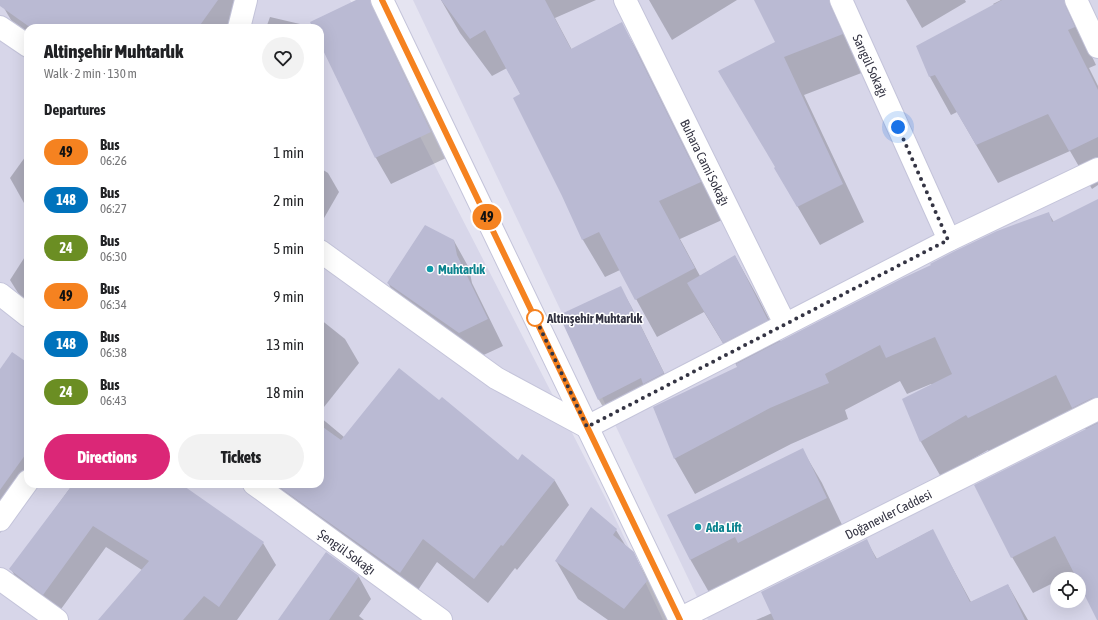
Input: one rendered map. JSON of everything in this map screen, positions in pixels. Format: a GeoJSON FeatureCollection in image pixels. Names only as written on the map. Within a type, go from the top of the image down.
{"type":"FeatureCollection","features":[{"type":"Feature","properties":{"kind":"street"},"geometry":{"type":"LineString","coordinates":[[240,24],[246,0]]}},
{"type":"Feature","properties":{"kind":"street"},"geometry":{"type":"LineString","coordinates":[[382,0],[679,619]]}},
{"type":"Feature","properties":{"kind":"street","name":"Buhara Cami Sokağı"},"geometry":{"type":"LineString","coordinates":[[625,0],[785,324]]}},
{"type":"Feature","properties":{"kind":"street","name":"Sarıgül Sokağı"},"geometry":{"type":"LineString","coordinates":[[841,0],[948,240]]}},
{"type":"Feature","properties":{"kind":"street"},"geometry":{"type":"LineString","coordinates":[[1076,0],[1098,47]]}},
{"type":"Feature","properties":{"kind":"street"},"geometry":{"type":"LineString","coordinates":[[0,27],[24,43]]}},
{"type":"Feature","properties":{"kind":"street"},"geometry":{"type":"LineString","coordinates":[[587,427],[948,240],[1098,169]]}},
{"type":"Feature","properties":{"kind":"street"},"geometry":{"type":"LineString","coordinates":[[324,255],[496,378],[587,427]]}},
{"type":"Feature","properties":{"kind":"street"},"geometry":{"type":"LineString","coordinates":[[0,294],[24,313]]}},
{"type":"Feature","properties":{"kind":"street","name":"Doğanevler Caddesi"},"geometry":{"type":"LineString","coordinates":[[679,619],[1098,409]]}},
{"type":"Feature","properties":{"kind":"street"},"geometry":{"type":"LineString","coordinates":[[0,520],[24,487]]}},
{"type":"Feature","properties":{"kind":"street","name":"Şengül Sokağı"},"geometry":{"type":"LineString","coordinates":[[260,488],[441,620]]}},
{"type":"Feature","properties":{"kind":"street"},"geometry":{"type":"LineString","coordinates":[[0,579],[57,620]]}},
{"type":"Feature","properties":{"kind":"shaded area"},"geometry":{"type":"Polygon","coordinates":[[[0,0],[350,0],[608,503],[663,620],[0,620],[0,0]]]}},
{"type":"Feature","properties":{"kind":"shaded area"},"geometry":{"type":"Polygon","coordinates":[[[413,0],[1098,0],[1098,620],[708,620],[413,0]]]}},
{"type":"Feature","properties":{"kind":"building"},"geometry":{"type":"Polygon","coordinates":[[[0,0],[218,0],[201,24],[25,24],[0,6],[0,0]]]}},
{"type":"Feature","properties":{"kind":"building"},"geometry":{"type":"Polygon","coordinates":[[[356,0],[370,0],[431,132],[375,158],[324,52],[324,24],[311,24],[310,22],[356,0]]]}},
{"type":"Feature","properties":{"kind":"building"},"geometry":{"type":"Polygon","coordinates":[[[441,0],[545,0],[571,49],[622,22],[701,182],[659,201],[695,268],[635,300],[599,232],[582,240],[562,196],[513,98],[520,94],[485,30],[470,39],[441,0]]]}},
{"type":"Feature","properties":{"kind":"building"},"geometry":{"type":"Polygon","coordinates":[[[754,0],[829,0],[843,34],[784,57],[843,184],[797,207],[718,71],[775,42],[754,0]]]}},
{"type":"Feature","properties":{"kind":"building"},"geometry":{"type":"Polygon","coordinates":[[[1002,0],[1064,0],[1075,27],[1068,30],[1098,90],[1098,137],[1069,151],[1048,114],[976,145],[935,75],[929,77],[916,46],[1002,0]]]}},
{"type":"Feature","properties":{"kind":"building"},"geometry":{"type":"Polygon","coordinates":[[[1098,199],[1098,397],[1092,398],[1072,408],[1056,375],[968,418],[966,415],[920,442],[902,399],[952,374],[935,337],[886,358],[880,345],[825,374],[829,383],[770,408],[674,459],[653,407],[737,367],[736,364],[931,265],[930,264],[955,251],[997,231],[1049,212],[1052,222],[1098,199]]]}},
{"type":"Feature","properties":{"kind":"building","name":"Muhtarlık"},"geometry":{"type":"Polygon","coordinates":[[[425,225],[454,240],[457,255],[488,319],[459,333],[387,283],[425,225]]]}},
{"type":"Feature","properties":{"kind":"building"},"geometry":{"type":"Polygon","coordinates":[[[735,255],[768,320],[723,343],[687,283],[735,255]]]}},
{"type":"Feature","properties":{"kind":"building"},"geometry":{"type":"Polygon","coordinates":[[[621,286],[664,373],[643,384],[641,378],[598,400],[559,315],[621,286]]]}},
{"type":"Feature","properties":{"kind":"building"},"geometry":{"type":"Polygon","coordinates":[[[12,352],[24,360],[24,457],[0,490],[0,369],[12,352]]]}},
{"type":"Feature","properties":{"kind":"building"},"geometry":{"type":"Polygon","coordinates":[[[399,368],[439,400],[442,397],[518,460],[522,454],[555,480],[503,546],[501,545],[474,579],[423,539],[400,573],[281,488],[324,488],[324,428],[341,440],[399,368]]]}},
{"type":"Feature","properties":{"kind":"building"},"geometry":{"type":"Polygon","coordinates":[[[1098,423],[1098,620],[1086,598],[1086,572],[1073,572],[1055,536],[1011,558],[974,485],[1098,423]]]}},
{"type":"Feature","properties":{"kind":"building"},"geometry":{"type":"Polygon","coordinates":[[[803,448],[827,498],[738,543],[735,537],[690,560],[667,515],[803,448]]]}},
{"type":"Feature","properties":{"kind":"building"},"geometry":{"type":"Polygon","coordinates":[[[70,488],[187,488],[264,542],[219,607],[204,596],[183,620],[98,620],[149,561],[93,526],[43,595],[9,569],[70,488]]]}},
{"type":"Feature","properties":{"kind":"building"},"geometry":{"type":"Polygon","coordinates":[[[591,507],[617,529],[613,535],[634,552],[647,581],[624,609],[555,561],[591,507]]]}},
{"type":"Feature","properties":{"kind":"building"},"geometry":{"type":"Polygon","coordinates":[[[933,529],[970,602],[1008,584],[1025,620],[774,620],[761,592],[867,539],[876,559],[933,529]]]}},
{"type":"Feature","properties":{"kind":"building"},"geometry":{"type":"Polygon","coordinates":[[[326,552],[359,576],[329,620],[278,620],[326,552]]]}},
{"type":"Feature","properties":{"kind":"bus line","name":"49"},"geometry":{"type":"LineString","coordinates":[[382,0],[680,620]]}},
{"type":"Feature","properties":{"kind":"place","name":"Muhtarlık"},"geometry":{"type":"Point","coordinates":[430,269]}},
{"type":"Feature","properties":{"kind":"place","name":"Altinşehir Muhtarlık"},"geometry":{"type":"Point","coordinates":[535,318]}},
{"type":"Feature","properties":{"kind":"place","name":"Ada Lift"},"geometry":{"type":"Point","coordinates":[698,527]}},
{"type":"Feature","properties":{"kind":"route"},"geometry":{"type":"LineString","coordinates":[[535,318],[533,313],[587,427],[948,240],[898,127]]}}]}
